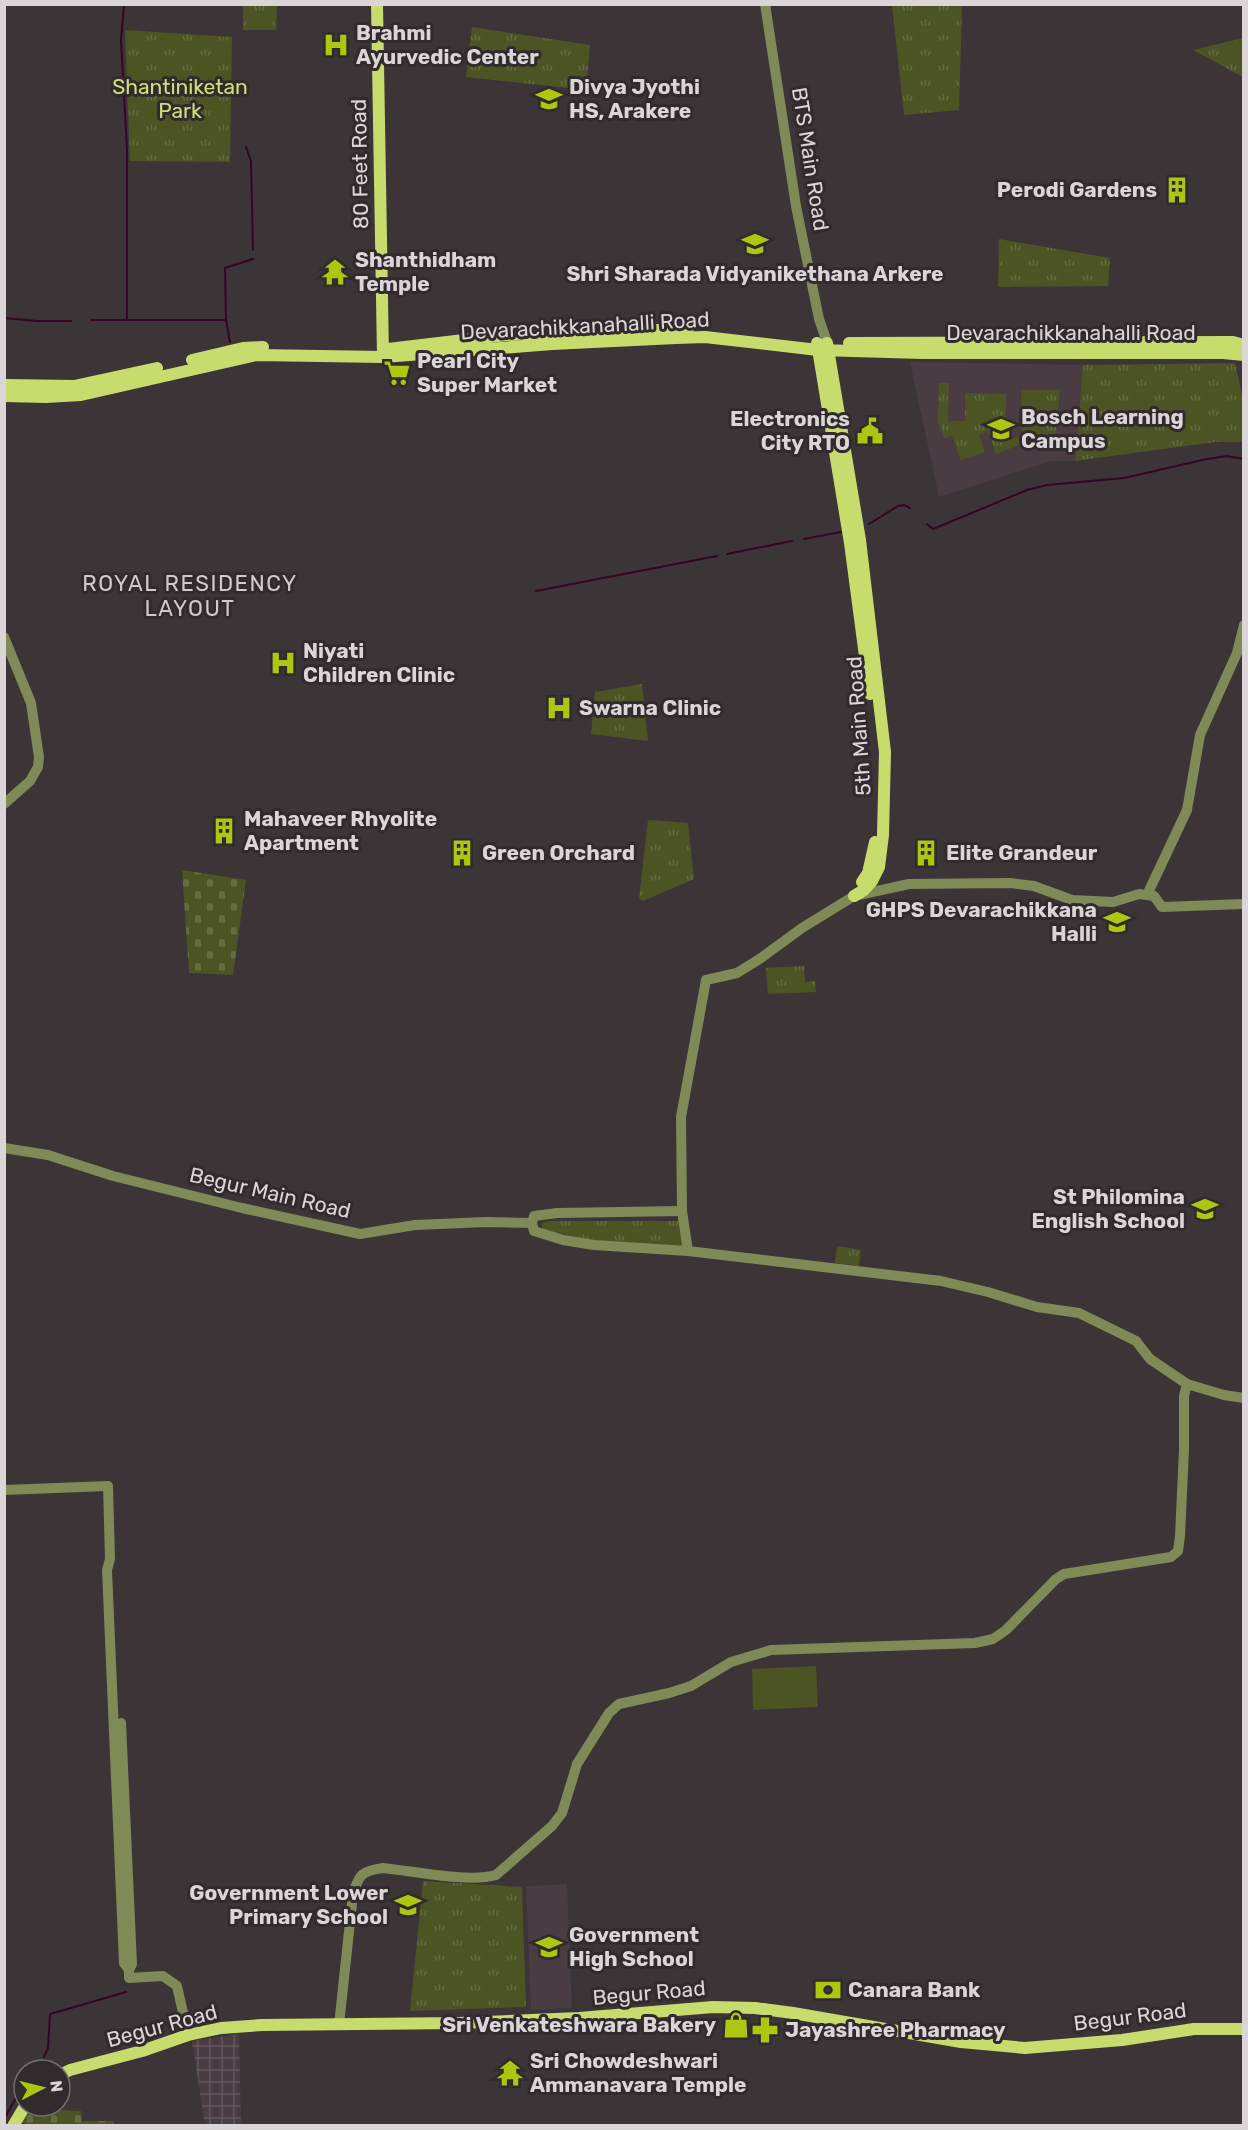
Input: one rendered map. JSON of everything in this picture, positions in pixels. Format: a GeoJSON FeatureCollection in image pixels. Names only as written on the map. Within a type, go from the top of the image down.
{"type":"FeatureCollection","features":[{"type":"Feature","properties":{"kind":"main road","name":"80 Feet Road"},"geometry":{"type":"LineString","coordinates":[[377,4],[383,301],[377,307],[380,353]]}},
{"type":"Feature","properties":{"kind":"main road","name":"Devarachikkanahalli Road"},"geometry":{"type":"LineString","coordinates":[[4,396],[81,395],[256,355],[300,352],[380,353],[705,337],[923,353],[1223,353],[1244,355]]}},
{"type":"Feature","properties":{"kind":"main road","name":"Devarachikkanahalli Road"},"geometry":{"type":"LineString","coordinates":[[822,346],[1233,342],[1244,345]]}},
{"type":"Feature","properties":{"kind":"main road","name":"5th Main Road"},"geometry":{"type":"LineString","coordinates":[[822,346],[860,540],[885,752],[883,835],[879,867],[873,881],[854,896]]}},
{"type":"Feature","properties":{"kind":"main road","name":"Devarachikkanahalli Road"},"geometry":{"type":"LineString","coordinates":[[4,385],[46,387],[82,385],[243,348],[269,347],[300,352]]}},
{"type":"Feature","properties":{"kind":"main road","name":"Begur Road"},"geometry":{"type":"LineString","coordinates":[[72,2069],[144,2051],[188,2035],[221,2028],[262,2025],[591,2018],[713,2007],[755,2008],[793,2013],[961,2042],[1024,2048],[1122,2040],[1194,2029],[1244,2029]]}},
{"type":"Feature","properties":{"kind":"street","name":"BTS Main Road"},"geometry":{"type":"LineString","coordinates":[[765,4],[796,206],[819,319],[822,346]]}},
{"type":"Feature","properties":{"kind":"street"},"geometry":{"type":"LineString","coordinates":[[1147,896],[1188,810],[1200,735],[1237,653],[1244,625]]}},
{"type":"Feature","properties":{"kind":"street"},"geometry":{"type":"LineString","coordinates":[[4,637],[31,703],[38,746],[38,767],[30,781],[4,804]]}},
{"type":"Feature","properties":{"kind":"street"},"geometry":{"type":"LineString","coordinates":[[688,1251],[682,1211],[681,1117],[706,980],[737,973],[802,928],[854,896],[909,884],[1010,883],[1034,886],[1072,900],[1113,902],[1139,894],[1154,896],[1162,907],[1244,904]]}},
{"type":"Feature","properties":{"kind":"street","name":"Begur Main Road"},"geometry":{"type":"LineString","coordinates":[[5,1145],[48,1155],[113,1176],[360,1234],[416,1225],[532,1223],[534,1216],[557,1213],[682,1211]]}},
{"type":"Feature","properties":{"kind":"street"},"geometry":{"type":"LineString","coordinates":[[532,1223],[534,1231],[563,1240],[594,1245],[688,1251],[941,1281],[1037,1307],[1079,1313],[1136,1341],[1150,1359],[1187,1384],[1224,1395],[1244,1398]]}},
{"type":"Feature","properties":{"kind":"street"},"geometry":{"type":"LineString","coordinates":[[339,2025],[353,1894],[361,1874],[383,1868],[466,1877],[485,1878],[496,1875],[552,1826],[561,1813],[577,1764],[609,1713],[619,1704],[691,1686],[731,1662],[771,1650],[975,1643],[993,1639],[1006,1630],[1056,1579],[1064,1574],[1171,1557],[1178,1551],[1180,1536],[1184,1396],[1187,1384]]}},
{"type":"Feature","properties":{"kind":"street"},"geometry":{"type":"LineString","coordinates":[[4,1490],[108,1486],[132,1954],[129,1978],[163,1976],[177,1986],[188,2035]]}},
{"type":"Feature","properties":{"kind":"shaded area","name":"Bosch Learning Campus"},"geometry":{"type":"Polygon","coordinates":[[[910,362],[1083,365],[1075,461],[1051,461],[939,497],[910,362]]]}},
{"type":"Feature","properties":{"kind":"shaded area","name":"Government High School"},"geometry":{"type":"Polygon","coordinates":[[[567,1884],[572,2008],[531,2010],[526,1886],[567,1884]]]}},
{"type":"Feature","properties":{"kind":"shaded area"},"geometry":{"type":"Polygon","coordinates":[[[239,2034],[241,2125],[205,2125],[192,2041],[239,2034]]]}},
{"type":"Feature","properties":{"kind":"green space"},"geometry":{"type":"Polygon","coordinates":[[[243,5],[277,5],[276,30],[243,30],[243,5]]]}},
{"type":"Feature","properties":{"kind":"green space"},"geometry":{"type":"Polygon","coordinates":[[[892,5],[962,5],[959,110],[904,115],[892,5]]]}},
{"type":"Feature","properties":{"kind":"green space"},"geometry":{"type":"Polygon","coordinates":[[[472,27],[590,45],[586,90],[466,77],[472,27]]]}},
{"type":"Feature","properties":{"kind":"green space","name":"Shantiniketan Park"},"geometry":{"type":"Polygon","coordinates":[[[125,30],[232,37],[230,162],[130,161],[125,30]]]}},
{"type":"Feature","properties":{"kind":"green space"},"geometry":{"type":"Polygon","coordinates":[[[1243,38],[1243,77],[1193,50],[1243,38]]]}},
{"type":"Feature","properties":{"kind":"green space"},"geometry":{"type":"Polygon","coordinates":[[[999,239],[1110,258],[1108,286],[998,287],[999,239]]]}},
{"type":"Feature","properties":{"kind":"green space"},"geometry":{"type":"Polygon","coordinates":[[[1235,363],[1243,400],[1243,442],[1215,442],[1075,461],[1083,365],[1235,363]]]}},
{"type":"Feature","properties":{"kind":"green space"},"geometry":{"type":"Polygon","coordinates":[[[939,383],[949,383],[948,421],[965,421],[965,393],[1006,394],[1005,438],[1020,438],[1022,444],[996,454],[988,431],[979,435],[985,452],[961,460],[952,436],[944,438],[938,421],[939,383]]]}},
{"type":"Feature","properties":{"kind":"green space"},"geometry":{"type":"Polygon","coordinates":[[[1021,390],[1060,390],[1056,436],[1022,435],[1021,390]]]}},
{"type":"Feature","properties":{"kind":"green space"},"geometry":{"type":"Polygon","coordinates":[[[642,684],[648,741],[591,734],[595,692],[642,684]]]}},
{"type":"Feature","properties":{"kind":"green space"},"geometry":{"type":"Polygon","coordinates":[[[648,820],[688,823],[694,879],[643,901],[639,898],[648,820]]]}},
{"type":"Feature","properties":{"kind":"green space"},"geometry":{"type":"Polygon","coordinates":[[[182,870],[246,880],[233,975],[189,973],[182,870]]]}},
{"type":"Feature","properties":{"kind":"green space"},"geometry":{"type":"Polygon","coordinates":[[[804,966],[805,982],[815,981],[816,992],[768,994],[766,968],[804,966]]]}},
{"type":"Feature","properties":{"kind":"green space"},"geometry":{"type":"Polygon","coordinates":[[[550,1221],[680,1221],[684,1247],[589,1240],[542,1230],[542,1223],[550,1221]]]}},
{"type":"Feature","properties":{"kind":"green space"},"geometry":{"type":"Polygon","coordinates":[[[837,1246],[861,1250],[859,1266],[835,1263],[837,1246]]]}},
{"type":"Feature","properties":{"kind":"green space"},"geometry":{"type":"Polygon","coordinates":[[[816,1666],[818,1707],[753,1710],[752,1669],[816,1666]]]}},
{"type":"Feature","properties":{"kind":"green space"},"geometry":{"type":"Polygon","coordinates":[[[423,1881],[522,1887],[526,2007],[410,2011],[423,1881]]]}},
{"type":"Feature","properties":{"kind":"green space"},"geometry":{"type":"Polygon","coordinates":[[[72,2111],[81,2111],[82,2121],[114,2121],[114,2126],[36,2126],[19,2122],[22,2118],[72,2118],[72,2111]]]}},
{"type":"Feature","properties":{"kind":"waterway"},"geometry":{"type":"LineString","coordinates":[[124,4],[121,40],[127,149],[127,320]]}},
{"type":"Feature","properties":{"kind":"waterway"},"geometry":{"type":"LineString","coordinates":[[246,147],[251,161],[253,250]]}},
{"type":"Feature","properties":{"kind":"waterway"},"geometry":{"type":"LineString","coordinates":[[226,319],[225,268],[253,259]]}},
{"type":"Feature","properties":{"kind":"waterway"},"geometry":{"type":"LineString","coordinates":[[4,318],[71,321]]}},
{"type":"Feature","properties":{"kind":"waterway"},"geometry":{"type":"LineString","coordinates":[[91,320],[226,320],[230,342]]}},
{"type":"Feature","properties":{"kind":"waterway"},"geometry":{"type":"LineString","coordinates":[[927,524],[933,529],[1027,490],[1047,485],[1124,478],[1227,456],[1244,459]]}},
{"type":"Feature","properties":{"kind":"waterway"},"geometry":{"type":"LineString","coordinates":[[869,524],[898,506],[904,505],[910,508]]}},
{"type":"Feature","properties":{"kind":"waterway"},"geometry":{"type":"LineString","coordinates":[[804,539],[841,532]]}},
{"type":"Feature","properties":{"kind":"waterway"},"geometry":{"type":"LineString","coordinates":[[727,554],[792,541]]}},
{"type":"Feature","properties":{"kind":"waterway"},"geometry":{"type":"LineString","coordinates":[[536,591],[717,556]]}},
{"type":"Feature","properties":{"kind":"waterway"},"geometry":{"type":"LineString","coordinates":[[44,2057],[48,2048],[50,2014],[126,1992]]}},
{"type":"Feature","properties":{"kind":"waterway"},"geometry":{"type":"LineString","coordinates":[[4,2119],[12,2105]]}},
{"type":"Feature","properties":{"kind":"place","name":"Brahmi Ayurvedic Center"},"geometry":{"type":"Point","coordinates":[336,45]}},
{"type":"Feature","properties":{"kind":"place","name":"Divya Jyothi HS, Arakere"},"geometry":{"type":"Point","coordinates":[549,99]}},
{"type":"Feature","properties":{"kind":"place","name":"Perodi Gardens"},"geometry":{"type":"Point","coordinates":[1177,190]}},
{"type":"Feature","properties":{"kind":"place","name":"Shri Sharada Vidyanikethana Arkere"},"geometry":{"type":"Point","coordinates":[755,244]}},
{"type":"Feature","properties":{"kind":"place","name":"Shanthidham Temple"},"geometry":{"type":"Point","coordinates":[335,272]}},
{"type":"Feature","properties":{"kind":"place","name":"Pearl City Super Market"},"geometry":{"type":"Point","coordinates":[397,373]}},
{"type":"Feature","properties":{"kind":"place","name":"Bosch Learning Campus"},"geometry":{"type":"Point","coordinates":[1001,429]}},
{"type":"Feature","properties":{"kind":"place","name":"Electronics City RTO"},"geometry":{"type":"Point","coordinates":[870,431]}},
{"type":"Feature","properties":{"kind":"place","name":"Niyati Children Clinic"},"geometry":{"type":"Point","coordinates":[283,663]}},
{"type":"Feature","properties":{"kind":"place","name":"Swarna Clinic"},"geometry":{"type":"Point","coordinates":[559,708]}},
{"type":"Feature","properties":{"kind":"place","name":"Mahaveer Rhyolite Apartment"},"geometry":{"type":"Point","coordinates":[224,831]}},
{"type":"Feature","properties":{"kind":"place","name":"Green Orchard"},"geometry":{"type":"Point","coordinates":[462,853]}},
{"type":"Feature","properties":{"kind":"place","name":"Elite Grandeur"},"geometry":{"type":"Point","coordinates":[926,853]}},
{"type":"Feature","properties":{"kind":"place","name":"GHPS Devarachikkana Halli"},"geometry":{"type":"Point","coordinates":[1117,922]}},
{"type":"Feature","properties":{"kind":"place","name":"St Philomina English School"},"geometry":{"type":"Point","coordinates":[1205,1209]}},
{"type":"Feature","properties":{"kind":"place","name":"Government Lower Primary School"},"geometry":{"type":"Point","coordinates":[408,1905]}},
{"type":"Feature","properties":{"kind":"place","name":"Government High School"},"geometry":{"type":"Point","coordinates":[549,1947]}},
{"type":"Feature","properties":{"kind":"place","name":"Canara Bank"},"geometry":{"type":"Point","coordinates":[828,1990]}},
{"type":"Feature","properties":{"kind":"place","name":"Sri Venkateshwara Bakery"},"geometry":{"type":"Point","coordinates":[736,2025]}},
{"type":"Feature","properties":{"kind":"place","name":"Jayashree Pharmacy"},"geometry":{"type":"Point","coordinates":[765,2030]}},
{"type":"Feature","properties":{"kind":"place","name":"Sri Chowdeshwari Ammanavara Temple"},"geometry":{"type":"Point","coordinates":[510,2073]}},
{"type":"Feature","properties":{"kind":"district","name":"ROYAL RESIDENCY LAYOUT"},"geometry":{"type":"Point","coordinates":[190,596]}}]}
